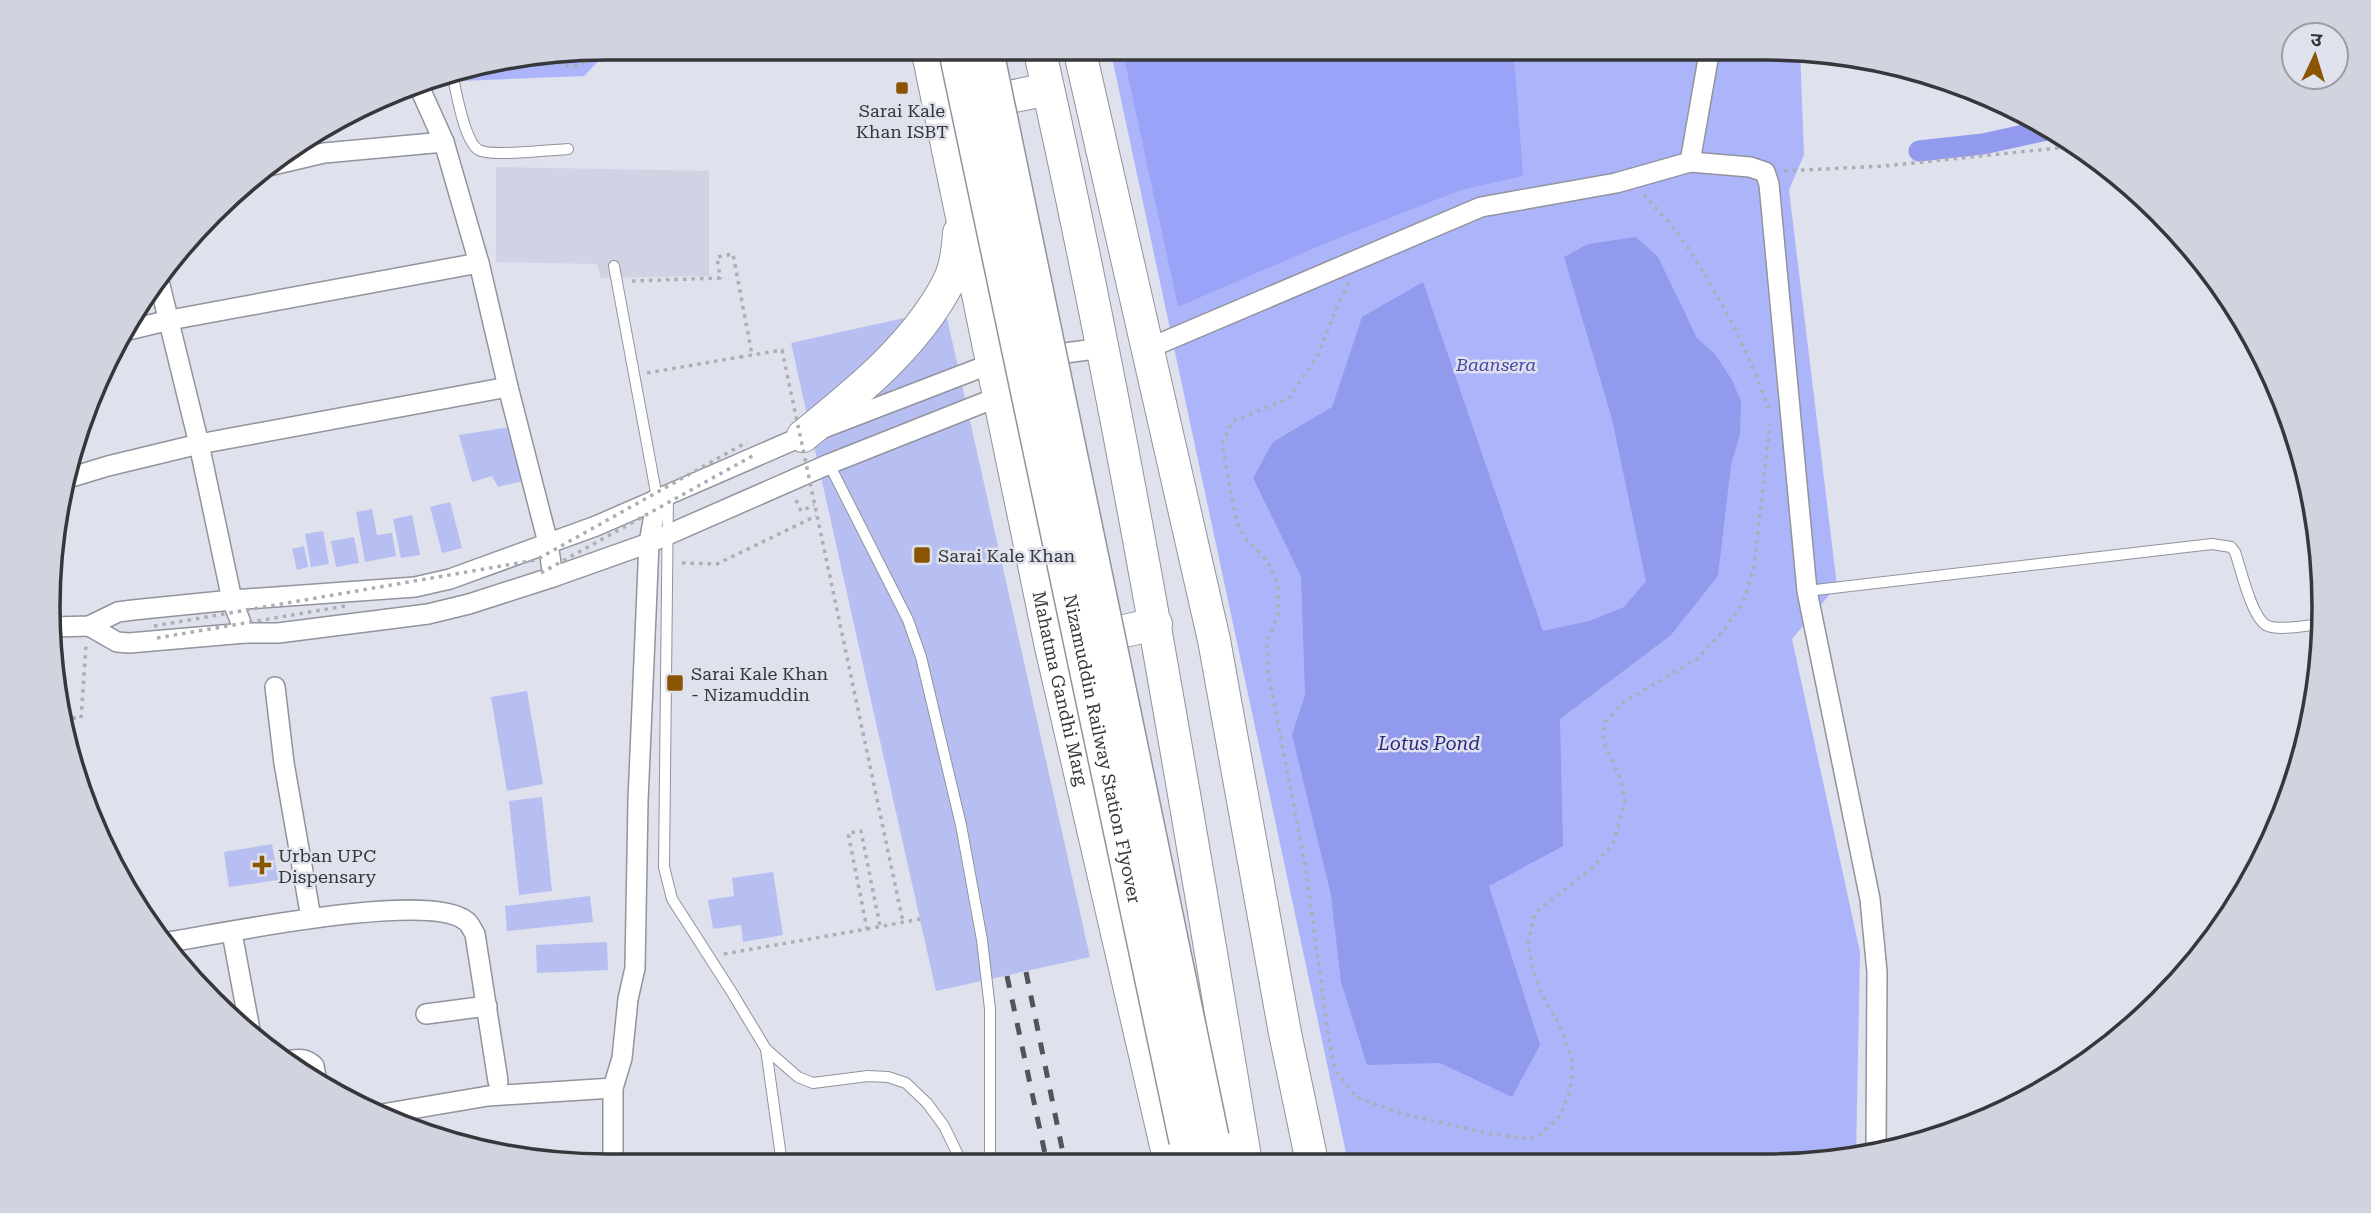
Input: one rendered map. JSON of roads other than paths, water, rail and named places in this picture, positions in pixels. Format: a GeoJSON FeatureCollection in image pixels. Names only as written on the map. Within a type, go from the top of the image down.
{"type":"FeatureCollection","features":[{"type":"Feature","properties":{"kind":"highway","name":"Nizamuddin Railway Station Flyover"},"geometry":{"type":"LineString","coordinates":[[958,60],[1195,1153]]}},
{"type":"Feature","properties":{"kind":"highway","name":"Nizamuddin Railway Station Flyover"},"geometry":{"type":"LineString","coordinates":[[988,60],[1195,1153]]}},
{"type":"Feature","properties":{"kind":"main road","name":"Mahatma Gandhi Marg"},"geometry":{"type":"LineString","coordinates":[[930,60],[1051,647],[1195,1153]]}},
{"type":"Feature","properties":{"kind":"main road"},"geometry":{"type":"LineString","coordinates":[[1042,60],[1103,348],[1156,624],[1244,1154]]}},
{"type":"Feature","properties":{"kind":"main road"},"geometry":{"type":"LineString","coordinates":[[1082,60],[1214,639],[1285,1033],[1310,1154]]}},
{"type":"Feature","properties":{"kind":"main road"},"geometry":{"type":"LineString","coordinates":[[941,111],[1048,89]]}},
{"type":"Feature","properties":{"kind":"main road"},"geometry":{"type":"LineString","coordinates":[[803,436],[865,386],[921,325],[948,284],[958,254],[961,212]]}},
{"type":"Feature","properties":{"kind":"main road"},"geometry":{"type":"LineString","coordinates":[[1051,647],[1156,624]]}},
{"type":"Feature","properties":{"kind":"street"},"geometry":{"type":"LineString","coordinates":[[1690,162],[1708,60]]}},
{"type":"Feature","properties":{"kind":"street"},"geometry":{"type":"LineString","coordinates":[[422,92],[444,142],[479,263],[548,543],[547,575]]}},
{"type":"Feature","properties":{"kind":"street"},"geometry":{"type":"LineString","coordinates":[[291,161],[324,153],[444,142]]}},
{"type":"Feature","properties":{"kind":"street"},"geometry":{"type":"LineString","coordinates":[[1147,349],[1481,207],[1632,178],[1690,162],[1750,167],[1765,172],[1769,184],[1807,591],[1870,899],[1877,972],[1876,1142]]}},
{"type":"Feature","properties":{"kind":"street"},"geometry":{"type":"LineString","coordinates":[[136,328],[479,263]]}},
{"type":"Feature","properties":{"kind":"street"},"geometry":{"type":"LineString","coordinates":[[162,290],[199,444],[232,600],[245,633]]}},
{"type":"Feature","properties":{"kind":"street"},"geometry":{"type":"LineString","coordinates":[[61,627],[89,625],[118,612],[232,600],[415,587],[450,579],[596,526],[803,436],[993,363],[1103,348]]}},
{"type":"Feature","properties":{"kind":"street"},"geometry":{"type":"LineString","coordinates":[[89,625],[117,642],[129,643],[278,632],[428,614],[469,604],[547,575],[668,536],[828,464],[1000,397],[1103,348]]}},
{"type":"Feature","properties":{"kind":"street"},"geometry":{"type":"LineString","coordinates":[[76,476],[199,444],[508,387]]}},
{"type":"Feature","properties":{"kind":"street"},"geometry":{"type":"LineString","coordinates":[[613,1154],[613,1088],[622,1058],[628,999],[635,968],[638,801],[649,543],[663,496]]}},
{"type":"Feature","properties":{"kind":"street"},"geometry":{"type":"LineString","coordinates":[[275,687],[284,763],[311,918]]}},
{"type":"Feature","properties":{"kind":"street"},"geometry":{"type":"LineString","coordinates":[[175,941],[311,918],[395,910],[432,910],[467,921],[475,934],[498,1081]]}},
{"type":"Feature","properties":{"kind":"street"},"geometry":{"type":"LineString","coordinates":[[232,933],[248,1020]]}},
{"type":"Feature","properties":{"kind":"street"},"geometry":{"type":"LineString","coordinates":[[426,1014],[487,1006]]}},
{"type":"Feature","properties":{"kind":"street"},"geometry":{"type":"LineString","coordinates":[[301,1059],[310,1062],[314,1068]]}},
{"type":"Feature","properties":{"kind":"street"},"geometry":{"type":"LineString","coordinates":[[396,1112],[488,1096],[613,1088]]}},
{"type":"Feature","properties":{"kind":"lane"},"geometry":{"type":"LineString","coordinates":[[454,82],[464,122],[474,145],[480,151],[500,153],[568,149]]}},
{"type":"Feature","properties":{"kind":"lane"},"geometry":{"type":"LineString","coordinates":[[614,266],[635,376],[663,496],[668,536],[664,867],[672,899],[766,1049],[798,1077],[813,1083],[868,1076],[888,1077],[906,1083],[927,1103],[944,1126],[958,1154]]}},
{"type":"Feature","properties":{"kind":"lane"},"geometry":{"type":"LineString","coordinates":[[828,464],[908,620],[921,657],[961,825],[982,940],[990,1009],[990,1154]]}},
{"type":"Feature","properties":{"kind":"lane"},"geometry":{"type":"LineString","coordinates":[[1807,591],[2212,544],[2231,547],[2235,552],[2257,615],[2267,626],[2276,628],[2311,625]]}},
{"type":"Feature","properties":{"kind":"lane"},"geometry":{"type":"LineString","coordinates":[[766,1049],[781,1154]]}},
{"type":"Feature","properties":{"kind":"water","name":"Lotus Pond"},"geometry":{"type":"Polygon","coordinates":[[[1636,237],[1658,257],[1697,338],[1715,354],[1732,380],[1741,401],[1740,434],[1731,465],[1718,576],[1671,635],[1560,719],[1563,846],[1489,886],[1540,1045],[1512,1097],[1440,1063],[1367,1065],[1341,982],[1331,895],[1292,735],[1305,695],[1301,576],[1253,478],[1273,442],[1332,407],[1362,317],[1423,282],[1543,631],[1589,621],[1624,607],[1646,581],[1612,419],[1564,257],[1588,244],[1636,237]]]}},
{"type":"Feature","properties":{"kind":"waterway"},"geometry":{"type":"LineString","coordinates":[[1919,151],[1983,144],[2036,132]]}},
{"type":"Feature","properties":{"kind":"railway"},"geometry":{"type":"LineString","coordinates":[[1026,972],[1063,1154]]}},
{"type":"Feature","properties":{"kind":"railway"},"geometry":{"type":"LineString","coordinates":[[1007,976],[1045,1154]]}},
{"type":"Feature","properties":{"kind":"place","name":"Sarai Kale Khan ISBT"},"geometry":{"type":"Point","coordinates":[902,88]}},
{"type":"Feature","properties":{"kind":"place","name":"Sarai Kale Khan"},"geometry":{"type":"Point","coordinates":[922,555]}},
{"type":"Feature","properties":{"kind":"place","name":"Sarai Kale Khan - Nizamuddin"},"geometry":{"type":"Point","coordinates":[675,683]}},
{"type":"Feature","properties":{"kind":"place","name":"Urban UPC Dispensary"},"geometry":{"type":"Point","coordinates":[262,865]}},
{"type":"Feature","properties":{"kind":"park label","name":"Baansera"},"geometry":{"type":"Point","coordinates":[1496,364]}}]}
